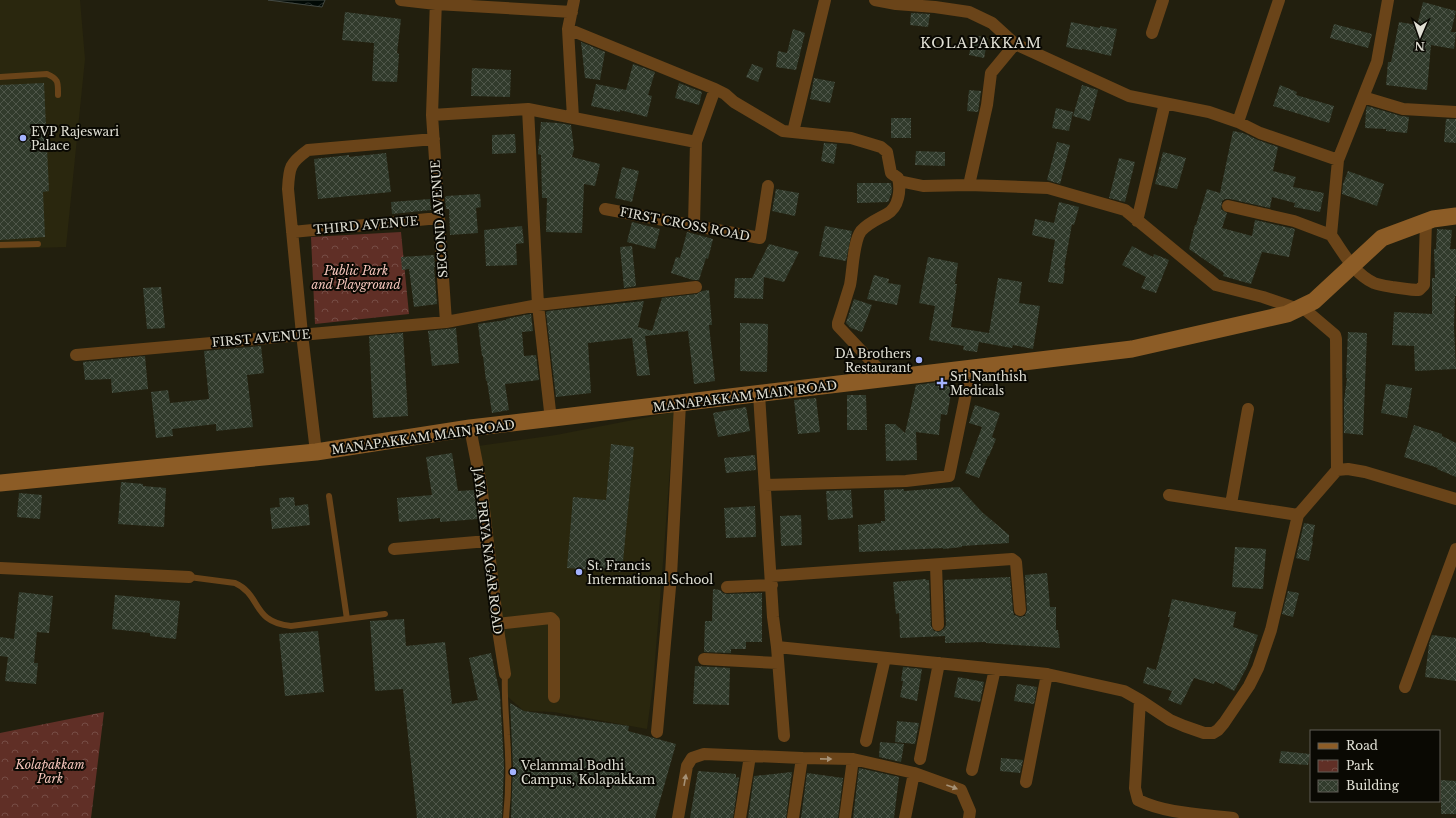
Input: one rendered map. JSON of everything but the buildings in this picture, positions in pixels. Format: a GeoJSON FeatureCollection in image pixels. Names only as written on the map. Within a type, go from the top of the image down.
{"type":"FeatureCollection","features":[{"type":"Feature","properties":{"kind":"main road","name":"MANAPAKKAM MAIN ROAD"},"geometry":{"type":"LineString","coordinates":[[0,482],[316,452],[470,428],[551,420],[1132,349],[1287,314],[1314,302],[1382,238],[1426,221],[1456,216]]}},
{"type":"Feature","properties":{"kind":"street"},"geometry":{"type":"LineString","coordinates":[[401,0],[573,6],[568,29],[573,118]]}},
{"type":"Feature","properties":{"kind":"street"},"geometry":{"type":"LineString","coordinates":[[793,132],[825,0]]}},
{"type":"Feature","properties":{"kind":"street"},"geometry":{"type":"LineString","coordinates":[[874,0],[896,4],[936,4],[969,12],[992,23],[1015,44],[1129,96],[1209,112],[1238,122],[1260,133],[1338,160]]}},
{"type":"Feature","properties":{"kind":"street"},"geometry":{"type":"LineString","coordinates":[[1152,33],[1163,0]]}},
{"type":"Feature","properties":{"kind":"street"},"geometry":{"type":"LineString","coordinates":[[1238,122],[1279,0]]}},
{"type":"Feature","properties":{"kind":"street"},"geometry":{"type":"LineString","coordinates":[[1331,235],[1338,160],[1377,62],[1388,0]]}},
{"type":"Feature","properties":{"kind":"street","name":"SECOND AVENUE"},"geometry":{"type":"LineString","coordinates":[[436,2],[432,116],[446,322]]}},
{"type":"Feature","properties":{"kind":"street"},"geometry":{"type":"LineString","coordinates":[[568,29],[715,89],[725,94],[734,102],[774,127],[783,131],[851,138],[881,147],[887,152],[891,173],[898,178],[900,186],[897,203],[888,213],[865,227],[860,232],[857,239],[850,284],[838,326],[888,379]]}},
{"type":"Feature","properties":{"kind":"street"},"geometry":{"type":"LineString","coordinates":[[969,185],[987,105],[991,73],[1015,44]]}},
{"type":"Feature","properties":{"kind":"street"},"geometry":{"type":"LineString","coordinates":[[694,225],[696,142],[715,89]]}},
{"type":"Feature","properties":{"kind":"street"},"geometry":{"type":"LineString","coordinates":[[1363,97],[1403,109],[1456,112]]}},
{"type":"Feature","properties":{"kind":"street"},"geometry":{"type":"LineString","coordinates":[[1137,221],[1165,104]]}},
{"type":"Feature","properties":{"kind":"street"},"geometry":{"type":"LineString","coordinates":[[528,109],[538,305],[551,420]]}},
{"type":"Feature","properties":{"kind":"street"},"geometry":{"type":"LineString","coordinates":[[432,116],[528,109],[696,142]]}},
{"type":"Feature","properties":{"kind":"street"},"geometry":{"type":"LineString","coordinates":[[316,452],[292,232],[288,189],[289,174],[295,160],[308,150],[434,139]]}},
{"type":"Feature","properties":{"kind":"street"},"geometry":{"type":"LineString","coordinates":[[777,648],[1047,674],[1124,691],[1184,726],[1204,733],[1213,733],[1218,730],[1249,686],[1258,668],[1271,630],[1298,514],[1337,470],[1336,339],[1335,335],[1300,308],[1216,285],[1125,210],[1048,188],[969,185],[923,186],[899,181]]}},
{"type":"Feature","properties":{"kind":"street","name":"FIRST CROSS ROAD"},"geometry":{"type":"LineString","coordinates":[[605,209],[760,238],[768,186]]}},
{"type":"Feature","properties":{"kind":"street"},"geometry":{"type":"LineString","coordinates":[[1228,206],[1294,222],[1331,235],[1362,276],[1375,284],[1409,290],[1419,290],[1424,285],[1426,221]]}},
{"type":"Feature","properties":{"kind":"street","name":"THIRD AVENUE"},"geometry":{"type":"LineString","coordinates":[[292,232],[439,218]]}},
{"type":"Feature","properties":{"kind":"street","name":"FIRST AVENUE"},"geometry":{"type":"LineString","coordinates":[[76,355],[446,322],[538,305],[696,287]]}},
{"type":"Feature","properties":{"kind":"street"},"geometry":{"type":"LineString","coordinates":[[765,485],[906,481],[949,476],[971,369]]}},
{"type":"Feature","properties":{"kind":"street"},"geometry":{"type":"LineString","coordinates":[[759,394],[771,581],[784,736]]}},
{"type":"Feature","properties":{"kind":"street"},"geometry":{"type":"LineString","coordinates":[[657,732],[671,576],[680,404]]}},
{"type":"Feature","properties":{"kind":"street"},"geometry":{"type":"LineString","coordinates":[[1231,504],[1248,409]]}},
{"type":"Feature","properties":{"kind":"street","name":"JAYA PRIYA NAGAR ROAD"},"geometry":{"type":"LineString","coordinates":[[470,428],[481,484],[497,624],[505,674]]}},
{"type":"Feature","properties":{"kind":"street"},"geometry":{"type":"LineString","coordinates":[[1337,470],[1348,469],[1365,472],[1456,499]]}},
{"type":"Feature","properties":{"kind":"street"},"geometry":{"type":"LineString","coordinates":[[1169,495],[1298,514]]}},
{"type":"Feature","properties":{"kind":"street"},"geometry":{"type":"LineString","coordinates":[[394,549],[488,542]]}},
{"type":"Feature","properties":{"kind":"street"},"geometry":{"type":"LineString","coordinates":[[1405,687],[1456,549]]}},
{"type":"Feature","properties":{"kind":"street"},"geometry":{"type":"LineString","coordinates":[[727,587],[771,581],[1010,559],[1015,560],[1016,562],[1020,610]]}},
{"type":"Feature","properties":{"kind":"street"},"geometry":{"type":"LineString","coordinates":[[936,565],[938,625]]}},
{"type":"Feature","properties":{"kind":"street"},"geometry":{"type":"LineString","coordinates":[[0,568],[189,577]]}},
{"type":"Feature","properties":{"kind":"street"},"geometry":{"type":"LineString","coordinates":[[497,624],[550,618],[554,621],[554,697]]}},
{"type":"Feature","properties":{"kind":"street"},"geometry":{"type":"LineString","coordinates":[[866,740],[885,658]]}},
{"type":"Feature","properties":{"kind":"street"},"geometry":{"type":"LineString","coordinates":[[704,659],[778,663]]}},
{"type":"Feature","properties":{"kind":"street"},"geometry":{"type":"LineString","coordinates":[[920,759],[939,663]]}},
{"type":"Feature","properties":{"kind":"street"},"geometry":{"type":"LineString","coordinates":[[972,770],[995,669]]}},
{"type":"Feature","properties":{"kind":"street"},"geometry":{"type":"LineString","coordinates":[[1026,782],[1047,674]]}},
{"type":"Feature","properties":{"kind":"street"},"geometry":{"type":"LineString","coordinates":[[1140,700],[1135,788],[1138,800],[1150,806],[1171,811],[1233,818]]}},
{"type":"Feature","properties":{"kind":"street"},"geometry":{"type":"LineString","coordinates":[[678,818],[687,766],[692,758],[704,754],[853,759],[914,773],[962,790],[970,811],[969,818]]}},
{"type":"Feature","properties":{"kind":"street"},"geometry":{"type":"LineString","coordinates":[[740,818],[750,756]]}},
{"type":"Feature","properties":{"kind":"street"},"geometry":{"type":"LineString","coordinates":[[794,818],[802,758]]}},
{"type":"Feature","properties":{"kind":"street"},"geometry":{"type":"LineString","coordinates":[[845,818],[853,759]]}},
{"type":"Feature","properties":{"kind":"street"},"geometry":{"type":"LineString","coordinates":[[905,818],[914,773]]}},
{"type":"Feature","properties":{"kind":"lane"},"geometry":{"type":"LineString","coordinates":[[0,77],[47,74],[54,77],[58,82],[58,95]]}},
{"type":"Feature","properties":{"kind":"lane"},"geometry":{"type":"LineString","coordinates":[[0,245],[38,244]]}},
{"type":"Feature","properties":{"kind":"lane"},"geometry":{"type":"LineString","coordinates":[[329,496],[346,619]]}},
{"type":"Feature","properties":{"kind":"lane"},"geometry":{"type":"LineString","coordinates":[[189,577],[235,583],[241,586],[246,590],[261,612],[268,619],[279,625],[291,626],[385,614]]}},
{"type":"Feature","properties":{"kind":"lane"},"geometry":{"type":"LineString","coordinates":[[505,674],[504,690],[508,734],[509,784],[506,818]]}},
{"type":"Feature","properties":{"kind":"shaded area"},"geometry":{"type":"Polygon","coordinates":[[[0,0],[80,0],[85,59],[66,247],[0,249],[0,0]]]}},
{"type":"Feature","properties":{"kind":"shaded area","name":"St. Francis International School"},"geometry":{"type":"Polygon","coordinates":[[[674,412],[653,685],[647,729],[554,712],[524,711],[508,697],[478,446],[556,435],[674,412]]]}},
{"type":"Feature","properties":{"kind":"green space","name":"Public Park and Playground"},"geometry":{"type":"Polygon","coordinates":[[[401,232],[409,314],[315,324],[311,237],[401,232]]]}},
{"type":"Feature","properties":{"kind":"green space","name":"Kolapakkam Park"},"geometry":{"type":"Polygon","coordinates":[[[104,712],[91,818],[0,818],[0,733],[104,712]]]}},
{"type":"Feature","properties":{"kind":"water"},"geometry":{"type":"Polygon","coordinates":[[[268,0],[325,0],[322,7],[268,0]]]}},
{"type":"Feature","properties":{"kind":"place","name":"EVP Rajeswari Palace"},"geometry":{"type":"Point","coordinates":[23,138]}},
{"type":"Feature","properties":{"kind":"place","name":"DA Brothers Restaurant"},"geometry":{"type":"Point","coordinates":[919,360]}},
{"type":"Feature","properties":{"kind":"place","name":"Sri Nanthish Medicals"},"geometry":{"type":"Point","coordinates":[942,383]}},
{"type":"Feature","properties":{"kind":"place","name":"St. Francis International School"},"geometry":{"type":"Point","coordinates":[579,572]}},
{"type":"Feature","properties":{"kind":"place","name":"Velammal Bodhi Campus, Kolapakkam"},"geometry":{"type":"Point","coordinates":[513,772]}},
{"type":"Feature","properties":{"kind":"district","name":"KOLAPAKKAM"},"geometry":{"type":"Point","coordinates":[981,43]}}]}
